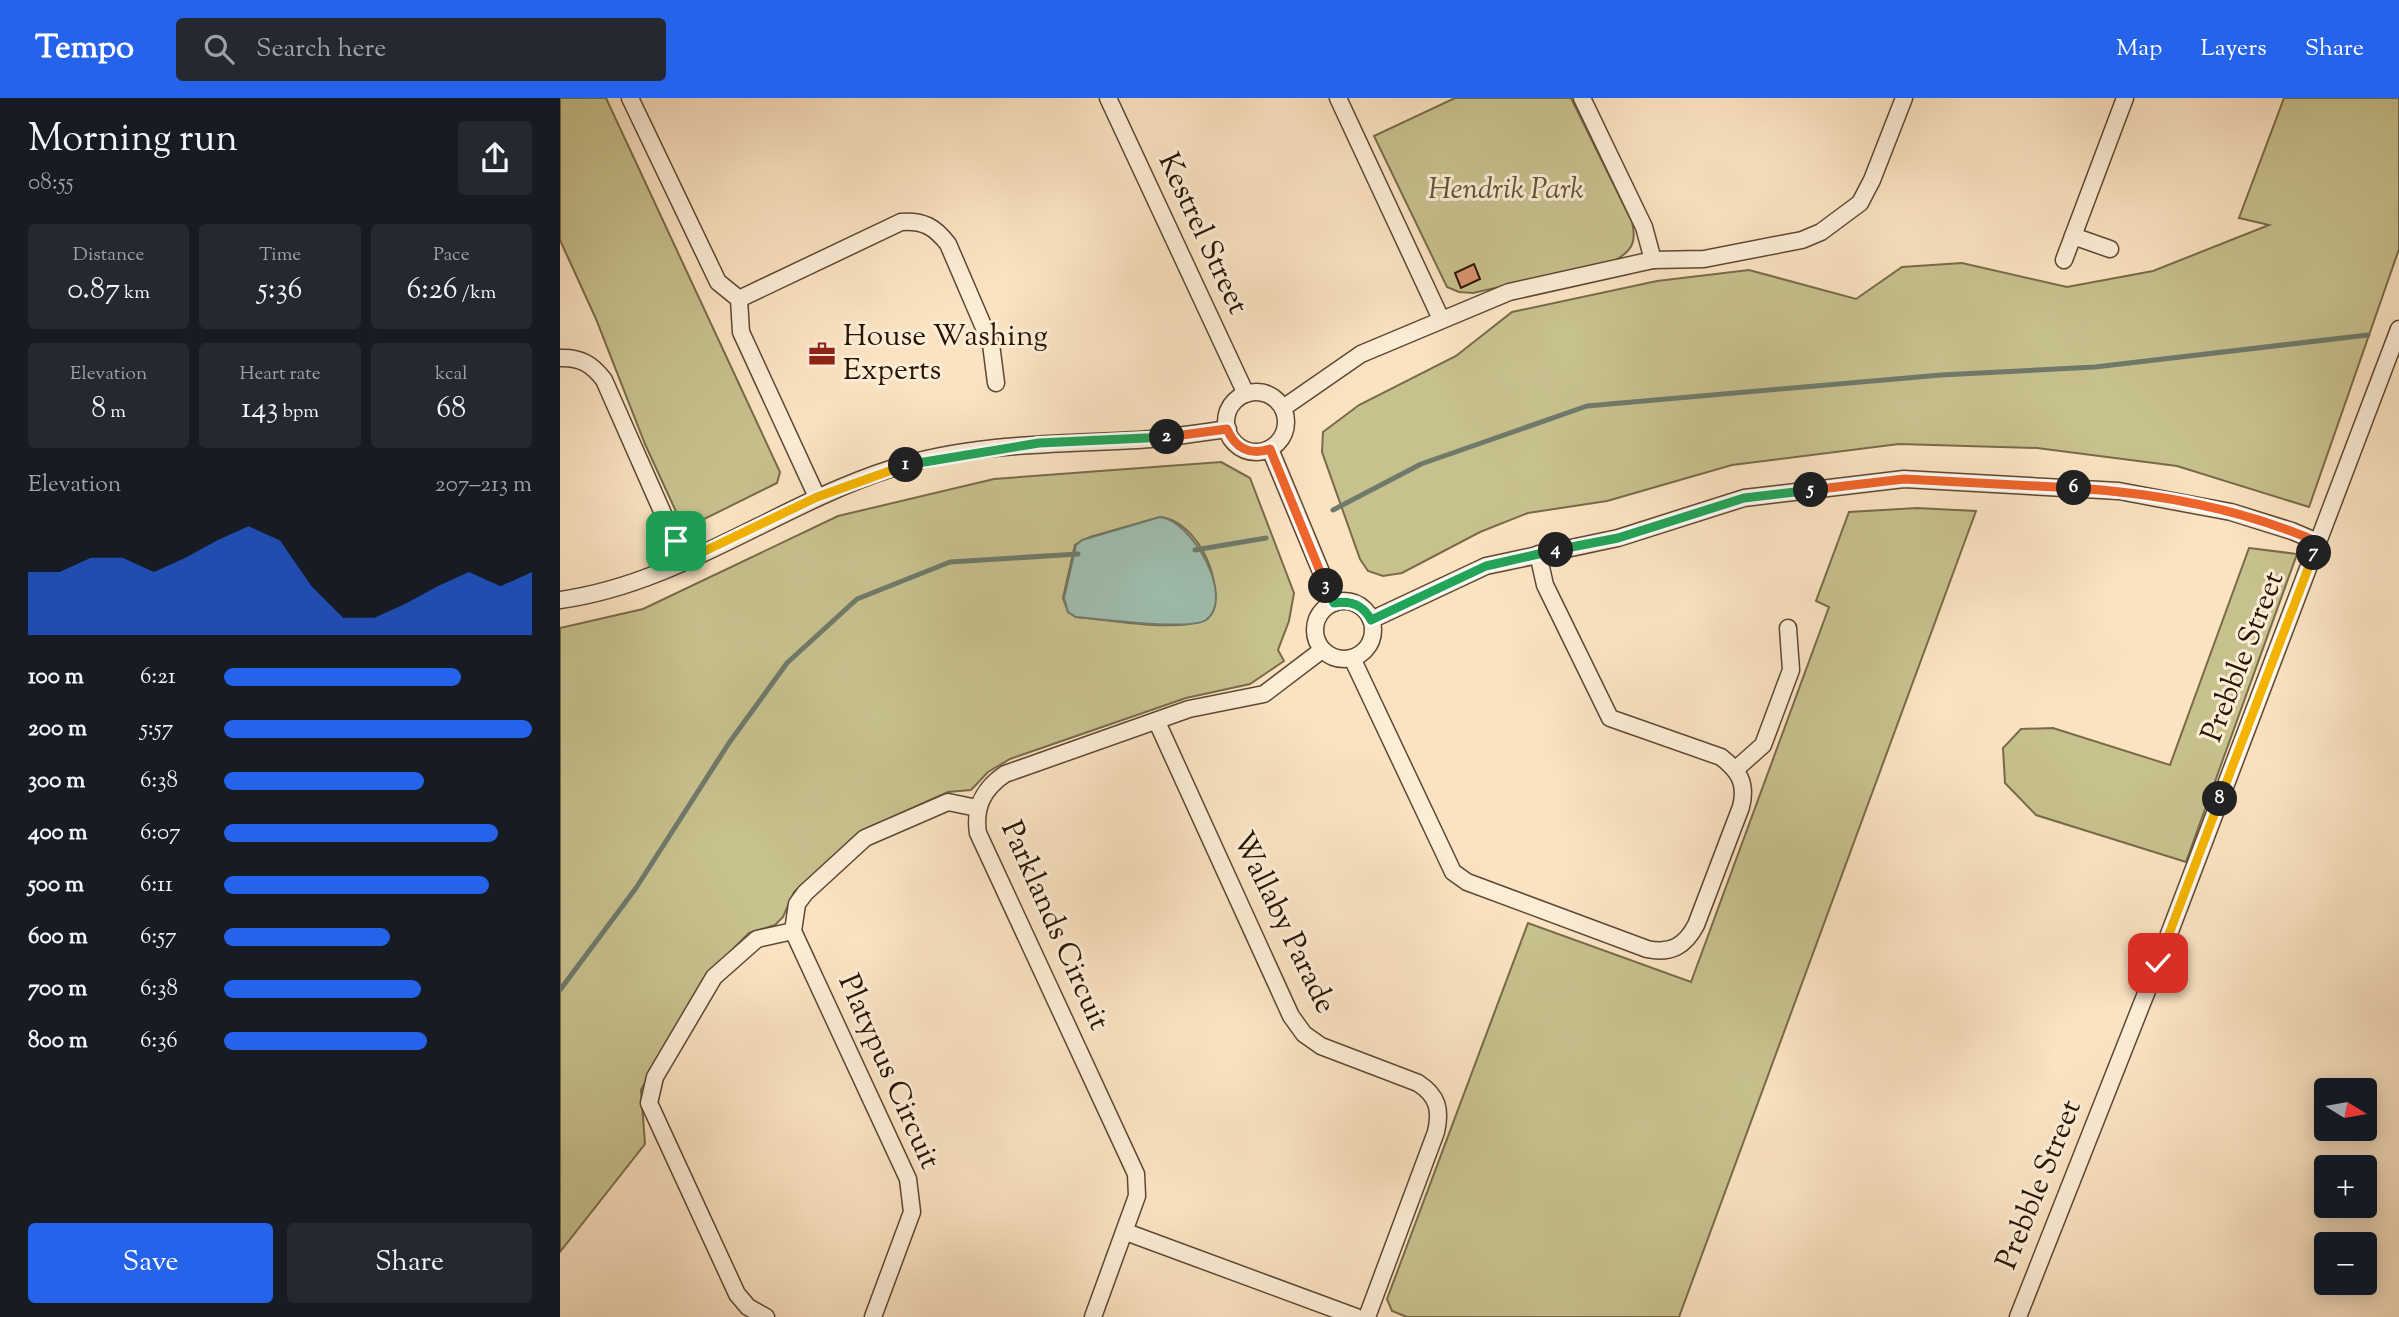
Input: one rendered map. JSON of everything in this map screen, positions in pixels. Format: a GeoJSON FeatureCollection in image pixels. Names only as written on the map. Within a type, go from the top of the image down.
{"type":"FeatureCollection","features":[{"type":"Feature","properties":{"kind":"street"},"geometry":{"type":"LineString","coordinates":[[630,98],[718,282],[739,299],[741,332],[817,497]]}},
{"type":"Feature","properties":{"kind":"street","name":"Kestrel Street"},"geometry":{"type":"LineString","coordinates":[[1108,98],[1246,394]]}},
{"type":"Feature","properties":{"kind":"street"},"geometry":{"type":"LineString","coordinates":[[1338,98],[1441,319]]}},
{"type":"Feature","properties":{"kind":"street"},"geometry":{"type":"LineString","coordinates":[[1582,98],[1644,227],[1653,260]]}},
{"type":"Feature","properties":{"kind":"street"},"geometry":{"type":"LineString","coordinates":[[1283,408],[1361,354],[1509,292],[1653,260],[1704,260],[1802,240],[1846,216],[1860,203],[1872,180],[1904,98]]}},
{"type":"Feature","properties":{"kind":"street"},"geometry":{"type":"LineString","coordinates":[[2064,260],[2125,98]]}},
{"type":"Feature","properties":{"kind":"street"},"geometry":{"type":"LineString","coordinates":[[739,299],[901,222],[927,224],[939,232],[948,244],[991,344],[996,383]]}},
{"type":"Feature","properties":{"kind":"street"},"geometry":{"type":"LineString","coordinates":[[2073,236],[2110,249]]}},
{"type":"Feature","properties":{"kind":"street","name":"Prebble Street"},"geometry":{"type":"LineString","coordinates":[[2018,1317],[2158,963],[2399,329]]}},
{"type":"Feature","properties":{"kind":"street"},"geometry":{"type":"LineString","coordinates":[[560,358],[584,361],[595,367],[604,380],[684,561]]}},
{"type":"Feature","properties":{"kind":"street"},"geometry":{"type":"LineString","coordinates":[[1246,394],[1271,396],[1283,408],[1285,432],[1270,449],[1247,451],[1234,442],[1227,429],[1229,412],[1246,394]]}},
{"type":"Feature","properties":{"kind":"street"},"geometry":{"type":"LineString","coordinates":[[560,600],[610,590],[684,561],[817,497],[891,469],[987,450],[1039,443],[1141,440],[1227,429]]}},
{"type":"Feature","properties":{"kind":"street"},"geometry":{"type":"LineString","coordinates":[[1270,449],[1334,603]]}},
{"type":"Feature","properties":{"kind":"street"},"geometry":{"type":"LineString","coordinates":[[1371,620],[1486,566],[1618,538],[1744,498],[1904,479],[2119,491],[2231,512],[2318,542]]}},
{"type":"Feature","properties":{"kind":"street"},"geometry":{"type":"LineString","coordinates":[[1352,658],[1453,872],[1467,882],[1647,949],[1673,950],[1688,940],[1696,925],[1744,795],[1736,769],[1721,757],[1610,718],[1545,584],[1538,554]]}},
{"type":"Feature","properties":{"kind":"street"},"geometry":{"type":"LineString","coordinates":[[1343,601],[1360,606],[1371,620],[1371,639],[1361,654],[1352,658],[1336,658],[1322,650],[1315,632],[1320,615],[1334,603],[1343,601]]}},
{"type":"Feature","properties":{"kind":"street"},"geometry":{"type":"LineString","coordinates":[[1736,769],[1763,745],[1791,670],[1788,628]]}},
{"type":"Feature","properties":{"kind":"street","name":"Parklands Circuit"},"geometry":{"type":"LineString","coordinates":[[1093,1317],[1137,1196],[1136,1174],[978,834],[977,808],[993,782],[1005,774],[1189,709],[1264,694],[1322,650]]}},
{"type":"Feature","properties":{"kind":"street","name":"Wallaby Parade"},"geometry":{"type":"LineString","coordinates":[[1157,722],[1291,1016],[1304,1034],[1321,1046],[1418,1083],[1429,1090],[1439,1108],[1436,1132],[1367,1317]]}},
{"type":"Feature","properties":{"kind":"street"},"geometry":{"type":"LineString","coordinates":[[766,1317],[748,1307],[737,1294],[649,1103],[655,1077],[714,977],[757,939],[793,931],[797,904],[805,893],[865,838],[948,802],[977,808]]}},
{"type":"Feature","properties":{"kind":"street","name":"Platypus Circuit"},"geometry":{"type":"LineString","coordinates":[[793,931],[908,1179],[912,1195],[912,1212],[873,1317]]}},
{"type":"Feature","properties":{"kind":"street"},"geometry":{"type":"LineString","coordinates":[[1126,1232],[1356,1317]]}},
{"type":"Feature","properties":{"kind":"green space"},"geometry":{"type":"Polygon","coordinates":[[[560,98],[606,98],[780,472],[777,483],[684,529],[645,444],[596,319],[560,240],[560,98]]]}},
{"type":"Feature","properties":{"kind":"green space","name":"Hendrik Park"},"geometry":{"type":"Polygon","coordinates":[[[1455,98],[1571,98],[1632,222],[1634,235],[1629,250],[1614,261],[1473,293],[1459,292],[1447,287],[1374,136],[1455,98]]]}},
{"type":"Feature","properties":{"kind":"green space"},"geometry":{"type":"Polygon","coordinates":[[[2284,98],[2399,98],[2399,249],[2309,507],[2177,466],[2037,448],[1899,444],[1732,465],[1607,501],[1528,513],[1480,532],[1402,573],[1383,576],[1368,571],[1360,559],[1322,452],[1323,432],[1359,405],[1456,356],[1512,312],[1657,281],[1749,270],[1856,299],[1902,267],[1962,263],[2067,287],[2153,271],[2269,225],[2239,218],[2284,98]]]}},
{"type":"Feature","properties":{"kind":"green space"},"geometry":{"type":"Polygon","coordinates":[[[1221,462],[1250,478],[1294,593],[1289,621],[1278,650],[1284,661],[1250,684],[1186,698],[1010,759],[988,772],[971,790],[948,792],[859,832],[794,892],[783,917],[775,925],[749,933],[703,979],[641,1090],[645,1144],[560,1252],[560,628],[643,609],[838,516],[994,479],[1221,462]],[[1160,517],[1090,537],[1075,545],[1063,598],[1068,612],[1076,617],[1161,625],[1194,623],[1207,619],[1213,606],[1215,591],[1212,574],[1198,543],[1187,530],[1174,521],[1160,517]]]}},
{"type":"Feature","properties":{"kind":"green space"},"geometry":{"type":"Polygon","coordinates":[[[1917,508],[1976,511],[1679,1317],[1407,1317],[1392,1311],[1387,1299],[1528,923],[1691,982],[1829,607],[1816,601],[1849,512],[1917,508]]]}},
{"type":"Feature","properties":{"kind":"green space"},"geometry":{"type":"Polygon","coordinates":[[[2249,548],[2297,554],[2186,862],[2036,815],[2005,783],[2003,748],[2021,729],[2053,728],[2170,765],[2249,548]]]}},
{"type":"Feature","properties":{"kind":"shaded area"},"geometry":{"type":"Polygon","coordinates":[[[1160,517],[1172,521],[1185,531],[1206,561],[1216,595],[1214,609],[1206,620],[1182,624],[1144,623],[1076,617],[1068,612],[1064,598],[1076,545],[1082,540],[1160,517]]]}},
{"type":"Feature","properties":{"kind":"building"},"geometry":{"type":"Polygon","coordinates":[[[1474,264],[1480,279],[1461,288],[1455,273],[1474,264]]]}},
{"type":"Feature","properties":{"kind":"waterway"},"geometry":{"type":"LineString","coordinates":[[1333,510],[1421,464],[1587,406],[1941,375],[2095,367],[2368,335]]}},
{"type":"Feature","properties":{"kind":"waterway"},"geometry":{"type":"LineString","coordinates":[[1195,550],[1266,538]]}},
{"type":"Feature","properties":{"kind":"waterway"},"geometry":{"type":"LineString","coordinates":[[560,990],[636,888],[729,743],[787,663],[857,599],[950,562],[1078,554]]}},
{"type":"Feature","properties":{"kind":"place","name":"House Washing Experts"},"geometry":{"type":"Point","coordinates":[822,354]}},
{"type":"Feature","properties":{"kind":"route"},"geometry":{"type":"LineString","coordinates":[[676,541],[684,561],[817,497],[891,469],[913,464],[1039,443],[1141,440],[1227,429],[1234,442],[1247,451],[1262,452],[1270,449],[1313,558],[1334,603],[1352,602],[1367,612],[1371,620],[1486,566],[1618,538],[1744,498],[1904,479],[1951,480],[2119,491],[2231,512],[2318,542],[2158,963]]}}]}
